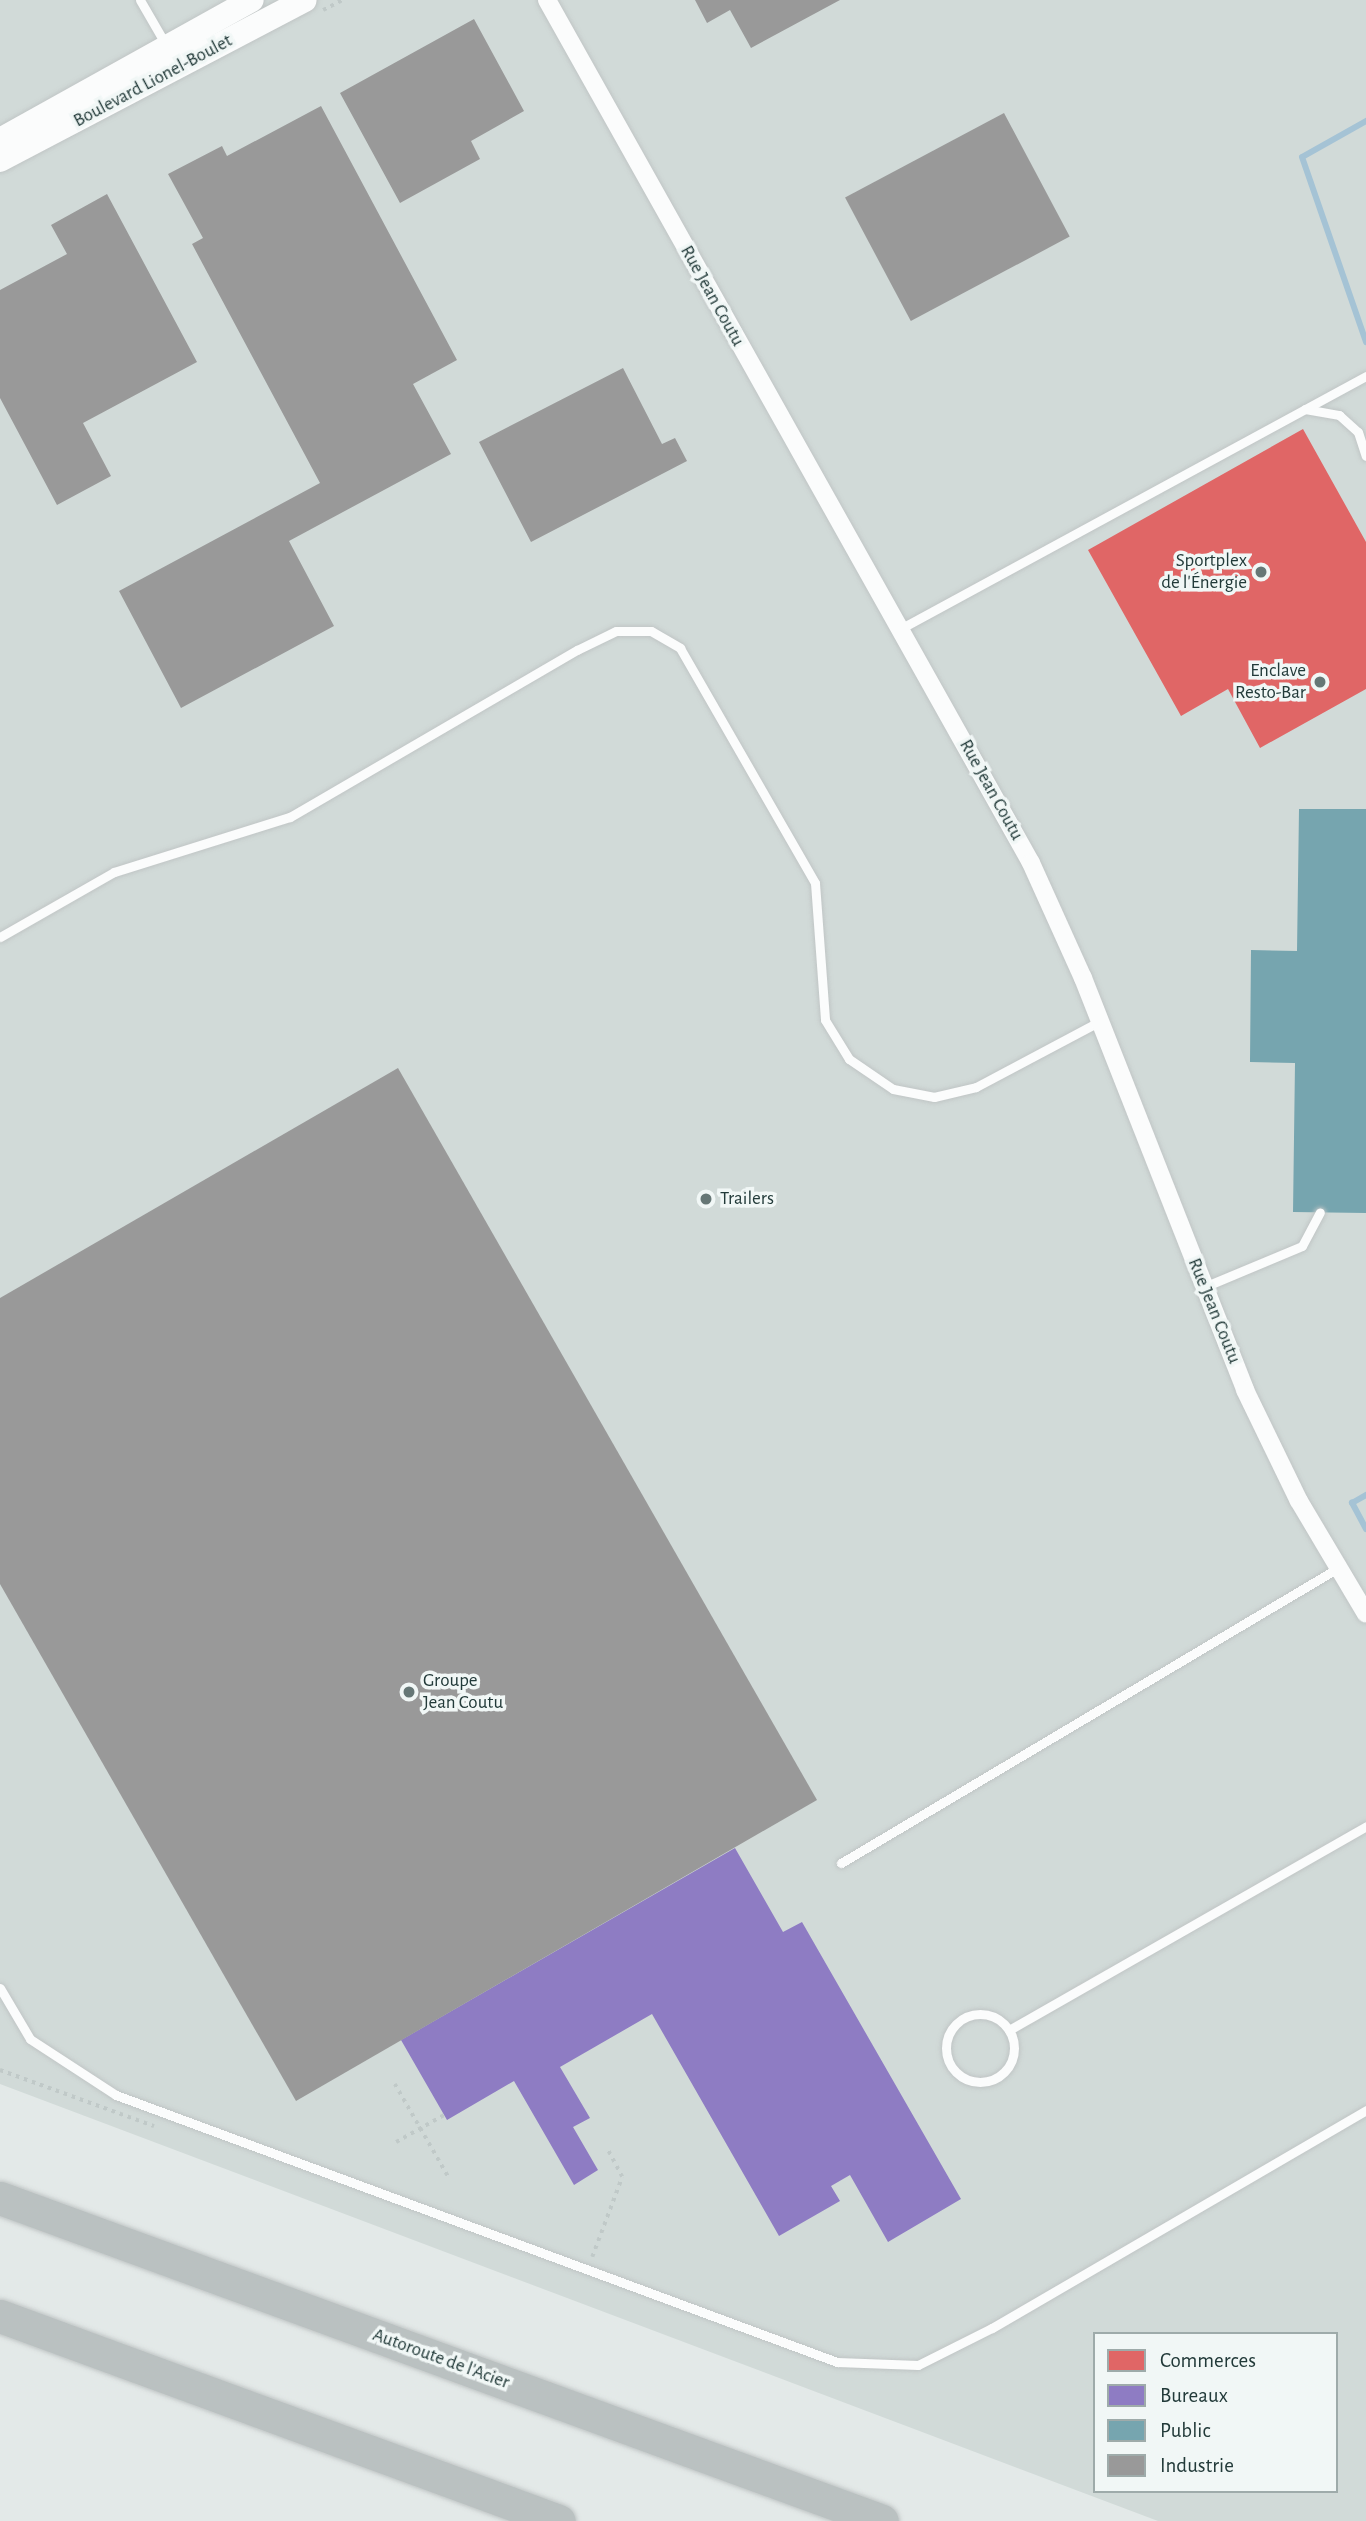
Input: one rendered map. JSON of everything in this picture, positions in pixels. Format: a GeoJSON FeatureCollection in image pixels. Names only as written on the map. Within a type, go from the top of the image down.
{"type":"FeatureCollection","features":[{"type":"Feature","properties":{"kind":"highway","name":"Autoroute de l'Acier"},"geometry":{"type":"LineString","coordinates":[[0,2197],[882,2521]]}},
{"type":"Feature","properties":{"kind":"highway"},"geometry":{"type":"LineString","coordinates":[[0,2316],[559,2521]]}},
{"type":"Feature","properties":{"kind":"main road","name":"Boulevard Lionel-Boulet"},"geometry":{"type":"LineString","coordinates":[[0,140],[252,0]]}},
{"type":"Feature","properties":{"kind":"main road","name":"Boulevard Lionel-Boulet"},"geometry":{"type":"LineString","coordinates":[[0,160],[305,0]]}},
{"type":"Feature","properties":{"kind":"street","name":"Rue Jean Coutu"},"geometry":{"type":"LineString","coordinates":[[547,0],[1026,854],[1100,1021],[1203,1287],[1265,1433],[1366,1614]]}},
{"type":"Feature","properties":{"kind":"lane"},"geometry":{"type":"LineString","coordinates":[[141,0],[166,46]]}},
{"type":"Feature","properties":{"kind":"lane"},"geometry":{"type":"LineString","coordinates":[[900,629],[1366,376]]}},
{"type":"Feature","properties":{"kind":"lane"},"geometry":{"type":"LineString","coordinates":[[1303,409],[1339,415],[1358,432],[1366,456]]}},
{"type":"Feature","properties":{"kind":"lane"},"geometry":{"type":"LineString","coordinates":[[0,937],[114,872],[290,817],[577,650],[616,631],[651,631],[680,648],[815,883],[825,1020],[849,1059],[893,1089],[934,1097],[976,1087],[1100,1021]]}},
{"type":"Feature","properties":{"kind":"lane"},"geometry":{"type":"LineString","coordinates":[[1203,1287],[1302,1246],[1320,1212]]}},
{"type":"Feature","properties":{"kind":"lane"},"geometry":{"type":"LineString","coordinates":[[841,1863],[1338,1568]]}},
{"type":"Feature","properties":{"kind":"lane"},"geometry":{"type":"LineString","coordinates":[[1009,2031],[1366,1826]]}},
{"type":"Feature","properties":{"kind":"lane"},"geometry":{"type":"LineString","coordinates":[[0,1988],[30,2039],[116,2095],[837,2362],[918,2365],[992,2328],[1366,2110]]}},
{"type":"Feature","properties":{"kind":"lane"},"geometry":{"type":"LineString","coordinates":[[993,2016],[1009,2031],[1011,2064],[994,2080],[971,2082],[952,2069],[945,2047],[961,2019],[993,2016]]}},
{"type":"Feature","properties":{"kind":"path"},"geometry":{"type":"LineString","coordinates":[[395,2084],[448,2176]]}},
{"type":"Feature","properties":{"kind":"path"},"geometry":{"type":"LineString","coordinates":[[396,2142],[444,2115]]}},
{"type":"Feature","properties":{"kind":"shaded area"},"geometry":{"type":"Polygon","coordinates":[[[0,0],[1366,0],[1366,2521],[1158,2521],[0,2084],[0,0]]]}},
{"type":"Feature","properties":{"kind":"building: Commerces"},"geometry":{"type":"Polygon","coordinates":[[[1303,429],[1366,542],[1366,689],[1260,748],[1228,689],[1181,716],[1088,550],[1303,429]]]}},
{"type":"Feature","properties":{"kind":"building: Bureaux"},"geometry":{"type":"Polygon","coordinates":[[[735,1848],[783,1932],[802,1922],[961,2199],[888,2242],[850,2175],[831,2186],[840,2201],[779,2236],[652,2014],[560,2067],[590,2118],[573,2127],[598,2170],[574,2185],[514,2081],[447,2120],[401,2040],[735,1848]]]}},
{"type":"Feature","properties":{"kind":"building: Public"},"geometry":{"type":"Polygon","coordinates":[[[1299,809],[1366,809],[1366,1213],[1293,1212],[1295,1063],[1250,1062],[1251,950],[1297,951],[1299,809]]]}},
{"type":"Feature","properties":{"kind":"building: Industrie"},"geometry":{"type":"Polygon","coordinates":[[[695,0],[840,0],[751,48],[730,10],[707,23],[695,0]]]}},
{"type":"Feature","properties":{"kind":"building: Industrie"},"geometry":{"type":"Polygon","coordinates":[[[474,19],[524,111],[471,141],[480,159],[400,203],[340,93],[474,19]]]}},
{"type":"Feature","properties":{"kind":"building: Industrie"},"geometry":{"type":"Polygon","coordinates":[[[321,106],[457,360],[413,384],[451,454],[289,541],[334,626],[181,708],[119,591],[320,483],[192,244],[203,238],[168,174],[222,146],[227,156],[321,106]]]}},
{"type":"Feature","properties":{"kind":"building: Industrie"},"geometry":{"type":"Polygon","coordinates":[[[1004,113],[1070,237],[911,321],[845,198],[1004,113]]]}},
{"type":"Feature","properties":{"kind":"building: Industrie"},"geometry":{"type":"Polygon","coordinates":[[[107,194],[197,362],[83,423],[111,476],[57,505],[0,398],[0,290],[67,254],[51,225],[107,194]]]}},
{"type":"Feature","properties":{"kind":"building: Industrie"},"geometry":{"type":"Polygon","coordinates":[[[623,368],[662,444],[675,438],[687,461],[531,542],[479,442],[623,368]]]}},
{"type":"Feature","properties":{"kind":"building: Industrie","name":"Groupe Jean Coutu"},"geometry":{"type":"Polygon","coordinates":[[[398,1068],[817,1800],[296,2101],[0,1584],[0,1298],[398,1068]]]}},
{"type":"Feature","properties":{"kind":"waterway"},"geometry":{"type":"LineString","coordinates":[[1366,121],[1302,157],[1366,342]]}},
{"type":"Feature","properties":{"kind":"waterway"},"geometry":{"type":"LineString","coordinates":[[1366,1495],[1352,1503],[1366,1529]]}},
{"type":"Feature","properties":{"kind":"place","name":"Sportplex de l'Énergie"},"geometry":{"type":"Point","coordinates":[1261,572]}},
{"type":"Feature","properties":{"kind":"place","name":"Enclave Resto-Bar"},"geometry":{"type":"Point","coordinates":[1320,682]}},
{"type":"Feature","properties":{"kind":"place","name":"Trailers"},"geometry":{"type":"Point","coordinates":[706,1199]}},
{"type":"Feature","properties":{"kind":"place","name":"Groupe Jean Coutu"},"geometry":{"type":"Point","coordinates":[409,1692]}}]}
